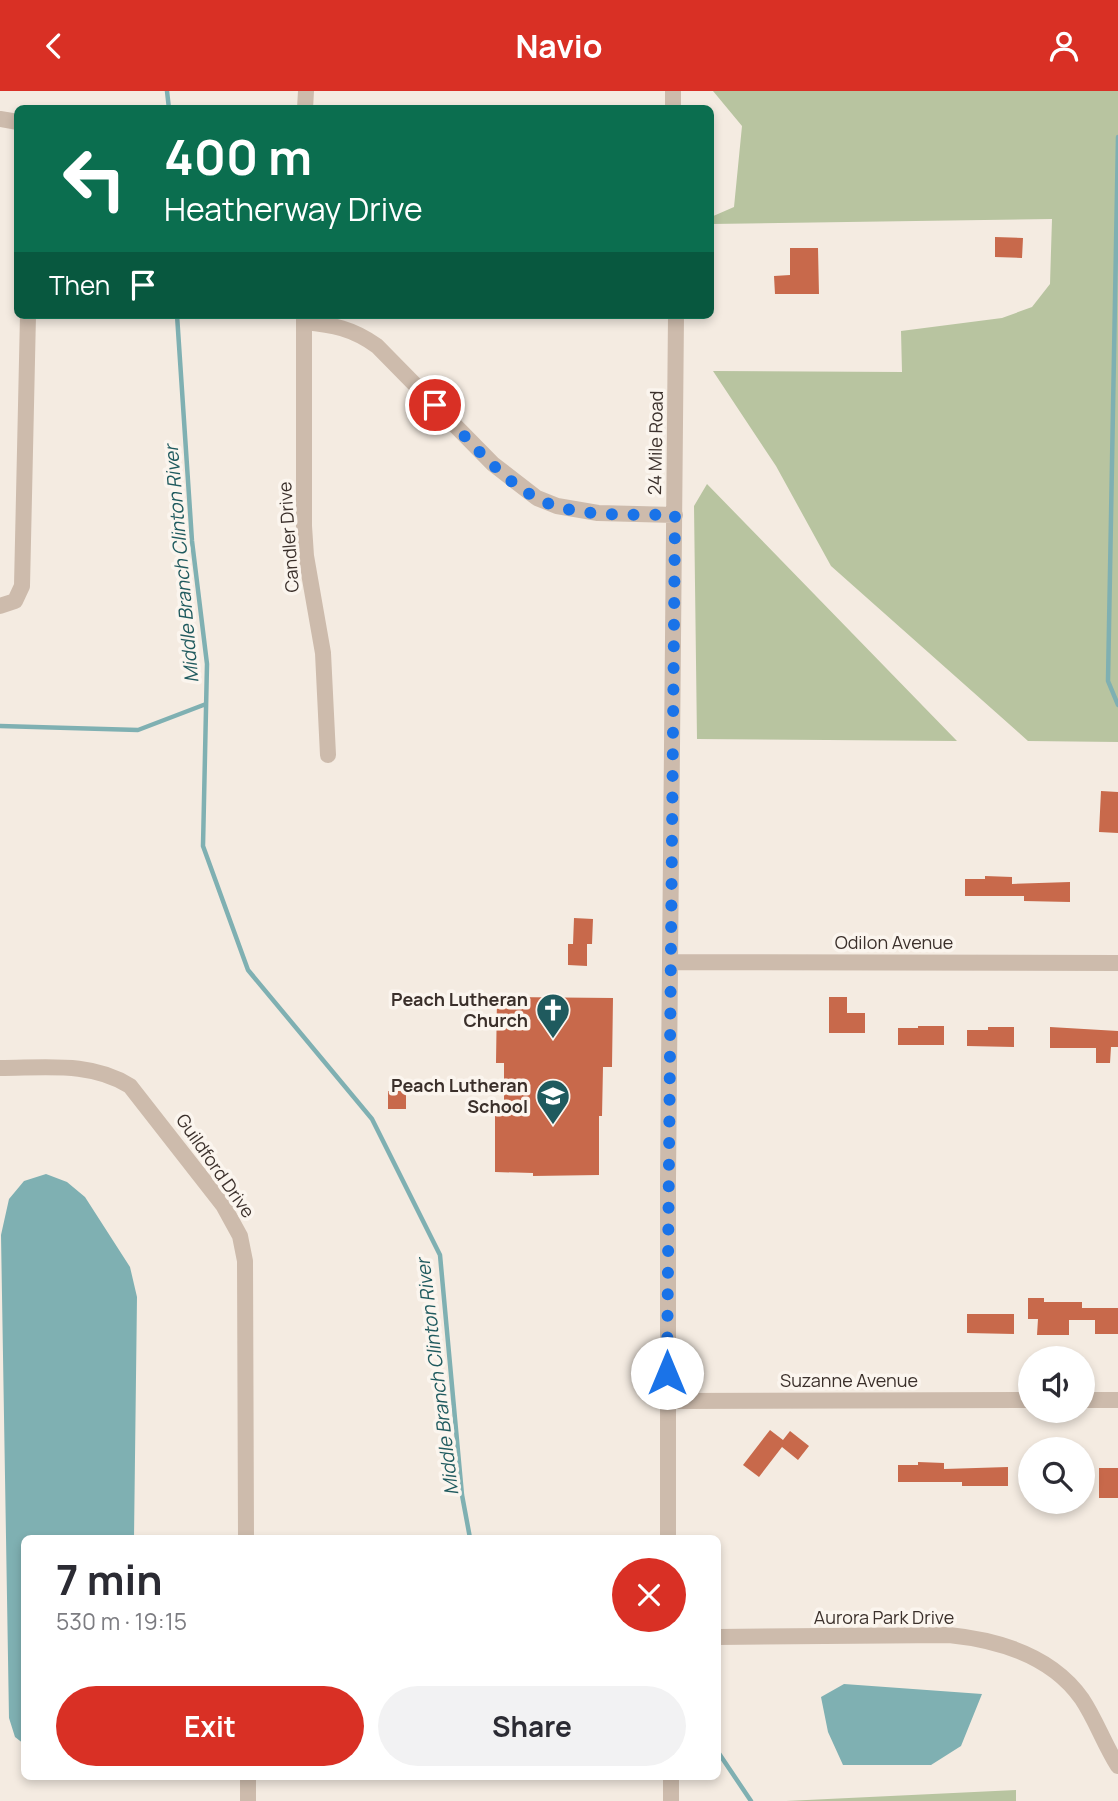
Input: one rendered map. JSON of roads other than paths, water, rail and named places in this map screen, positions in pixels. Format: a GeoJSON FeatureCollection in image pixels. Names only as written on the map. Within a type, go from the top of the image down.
{"type":"FeatureCollection","features":[{"type":"Feature","properties":{"kind":"street"},"geometry":{"type":"LineString","coordinates":[[7,603],[22,586],[28,319]]}},
{"type":"Feature","properties":{"kind":"street","name":"Candler Drive"},"geometry":{"type":"LineString","coordinates":[[304,319],[304,526],[306,556],[323,653],[328,755]]}},
{"type":"Feature","properties":{"kind":"street"},"geometry":{"type":"LineString","coordinates":[[308,319],[360,333],[377,346],[493,464],[537,498],[557,506],[598,513],[675,515]]}},
{"type":"Feature","properties":{"kind":"street","name":"24 Mile Road"},"geometry":{"type":"LineString","coordinates":[[668,1535],[676,319]]}},
{"type":"Feature","properties":{"kind":"street","name":"Odilon Avenue"},"geometry":{"type":"LineString","coordinates":[[670,962],[1118,963]]}},
{"type":"Feature","properties":{"kind":"street","name":"Guildford Drive"},"geometry":{"type":"LineString","coordinates":[[0,1069],[89,1069],[116,1077],[130,1086],[199,1171],[236,1226],[245,1261],[246,1535]]}},
{"type":"Feature","properties":{"kind":"street","name":"Suzanne Avenue"},"geometry":{"type":"LineString","coordinates":[[667,1401],[1018,1400]]}},
{"type":"Feature","properties":{"kind":"street"},"geometry":{"type":"LineString","coordinates":[[1095,1400],[1118,1400]]}},
{"type":"Feature","properties":{"kind":"street","name":"Aurora Park Drive"},"geometry":{"type":"LineString","coordinates":[[721,1637],[949,1635],[975,1637],[1002,1644],[1028,1654],[1048,1667],[1080,1697],[1118,1766]]}},
{"type":"Feature","properties":{"kind":"street"},"geometry":{"type":"LineString","coordinates":[[248,1780],[248,1801]]}},
{"type":"Feature","properties":{"kind":"street"},"geometry":{"type":"LineString","coordinates":[[671,1780],[671,1801]]}},
{"type":"Feature","properties":{"kind":"water"},"geometry":{"type":"Polygon","coordinates":[[[46,1174],[67,1182],[85,1197],[130,1267],[137,1297],[134,1535],[21,1535],[21,1742],[15,1737],[9,1718],[1,1235],[9,1199],[24,1181],[46,1174]]]}},
{"type":"Feature","properties":{"kind":"water"},"geometry":{"type":"Polygon","coordinates":[[[844,1684],[982,1694],[961,1746],[931,1765],[843,1765],[828,1732],[821,1697],[844,1684]]]}},
{"type":"Feature","properties":{"kind":"waterway","name":"Middle Branch Clinton River"},"geometry":{"type":"LineString","coordinates":[[167,91],[169,105]]}},
{"type":"Feature","properties":{"kind":"waterway"},"geometry":{"type":"LineString","coordinates":[[1118,137],[1108,681],[1118,705]]}},
{"type":"Feature","properties":{"kind":"waterway","name":"Middle Branch Clinton River"},"geometry":{"type":"LineString","coordinates":[[177,319],[192,541],[207,664],[203,846],[248,970],[372,1119],[440,1255],[462,1495],[469,1535]]}},
{"type":"Feature","properties":{"kind":"waterway"},"geometry":{"type":"LineString","coordinates":[[0,726],[138,730],[206,704]]}},
{"type":"Feature","properties":{"kind":"waterway","name":"Middle Branch Clinton River"},"geometry":{"type":"LineString","coordinates":[[721,1756],[751,1801]]}},
{"type":"Feature","properties":{"kind":"place","name":"Peach Lutheran Church"},"geometry":{"type":"Point","coordinates":[553,1040]}},
{"type":"Feature","properties":{"kind":"place","name":"Peach Lutheran School"},"geometry":{"type":"Point","coordinates":[553,1126]}}]}
